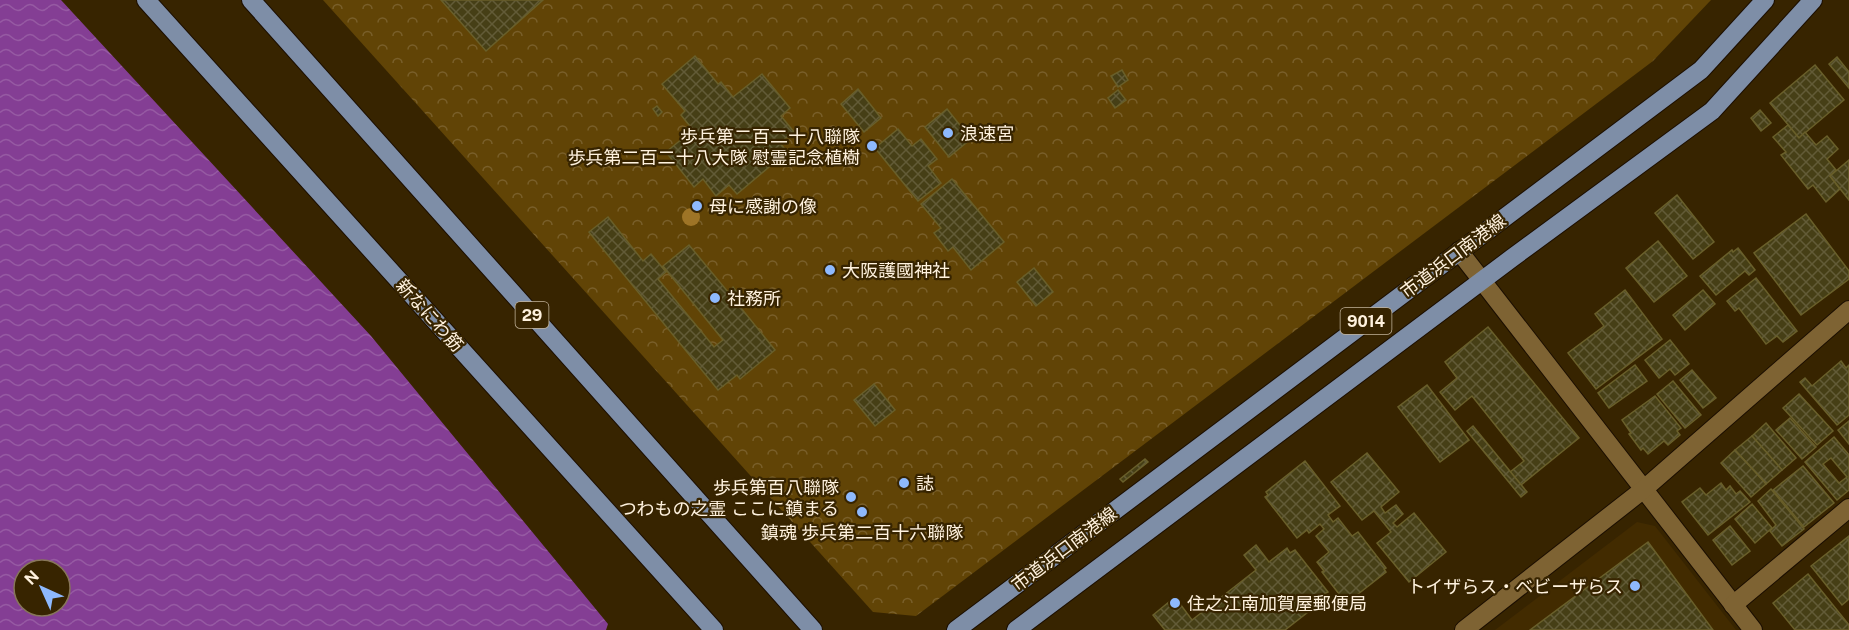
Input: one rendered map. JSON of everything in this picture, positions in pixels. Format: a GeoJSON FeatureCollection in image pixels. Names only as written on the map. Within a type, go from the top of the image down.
{"type":"FeatureCollection","features":[{"type":"Feature","properties":{"kind":"main road","name":"新なにわ筋"},"geometry":{"type":"LineString","coordinates":[[146,0],[714,630]]}},
{"type":"Feature","properties":{"kind":"main road","name":"29"},"geometry":{"type":"LineString","coordinates":[[251,0],[813,630]]}},
{"type":"Feature","properties":{"kind":"main road","name":"市道浜口南港線"},"geometry":{"type":"LineString","coordinates":[[956,630],[1701,70],[1765,0]]}},
{"type":"Feature","properties":{"kind":"main road","name":"市道浜口南港線"},"geometry":{"type":"LineString","coordinates":[[1016,630],[1482,280],[1712,111],[1813,0]]}},
{"type":"Feature","properties":{"kind":"street"},"geometry":{"type":"LineString","coordinates":[[1459,251],[1753,630]]}},
{"type":"Feature","properties":{"kind":"street"},"geometry":{"type":"LineString","coordinates":[[1464,630],[1644,489],[1849,310]]}},
{"type":"Feature","properties":{"kind":"street"},"geometry":{"type":"LineString","coordinates":[[1733,605],[1849,508]]}},
{"type":"Feature","properties":{"kind":"street"},"geometry":{"type":"LineString","coordinates":[[697,611],[702,630]]}},
{"type":"Feature","properties":{"kind":"shaded area"},"geometry":{"type":"Polygon","coordinates":[[[1637,522],[1655,526],[1736,630],[1495,630],[1637,522]]]}},
{"type":"Feature","properties":{"kind":"green space"},"geometry":{"type":"Polygon","coordinates":[[[323,0],[1711,0],[1653,61],[916,616],[873,612],[323,0]]]}},
{"type":"Feature","properties":{"kind":"water"},"geometry":{"type":"Polygon","coordinates":[[[0,0],[61,0],[371,336],[608,624],[606,630],[0,630],[0,0]]]}},
{"type":"Feature","properties":{"kind":"building"},"geometry":{"type":"Polygon","coordinates":[[[441,0],[543,0],[486,51],[441,0]]]}},
{"type":"Feature","properties":{"kind":"building"},"geometry":{"type":"Polygon","coordinates":[[[695,56],[718,84],[721,82],[733,97],[762,74],[790,108],[781,116],[794,132],[780,143],[787,152],[737,194],[729,185],[716,196],[703,179],[694,187],[666,152],[693,130],[681,115],[685,111],[662,84],[695,56]]]}},
{"type":"Feature","properties":{"kind":"building"},"geometry":{"type":"Polygon","coordinates":[[[1837,57],[1849,72],[1849,88],[1829,64],[1837,57]]]}},
{"type":"Feature","properties":{"kind":"building"},"geometry":{"type":"Polygon","coordinates":[[[1815,65],[1844,100],[1799,138],[1770,103],[1815,65]]]}},
{"type":"Feature","properties":{"kind":"building"},"geometry":{"type":"Polygon","coordinates":[[[1122,70],[1128,80],[1118,87],[1111,76],[1122,70]]]}},
{"type":"Feature","properties":{"kind":"building"},"geometry":{"type":"Polygon","coordinates":[[[858,89],[881,118],[864,132],[841,104],[858,89]]]}},
{"type":"Feature","properties":{"kind":"building"},"geometry":{"type":"Polygon","coordinates":[[[1118,90],[1126,100],[1115,108],[1108,98],[1118,90]]]}},
{"type":"Feature","properties":{"kind":"building"},"geometry":{"type":"Polygon","coordinates":[[[657,106],[662,112],[658,116],[653,109],[657,106]]]}},
{"type":"Feature","properties":{"kind":"building","name":"浪速宮"},"geometry":{"type":"Polygon","coordinates":[[[947,109],[971,139],[949,157],[925,127],[947,109]]]}},
{"type":"Feature","properties":{"kind":"building"},"geometry":{"type":"Polygon","coordinates":[[[1760,110],[1771,123],[1761,131],[1751,118],[1760,110]]]}},
{"type":"Feature","properties":{"kind":"building"},"geometry":{"type":"Polygon","coordinates":[[[1788,125],[1799,138],[1805,132],[1816,145],[1827,136],[1838,149],[1827,159],[1836,170],[1830,176],[1840,189],[1826,202],[1813,185],[1808,189],[1781,155],[1786,152],[1773,137],[1788,125]]]}},
{"type":"Feature","properties":{"kind":"building"},"geometry":{"type":"Polygon","coordinates":[[[898,129],[912,146],[921,139],[937,159],[928,166],[941,183],[918,201],[875,148],[898,129]]]}},
{"type":"Feature","properties":{"kind":"building"},"geometry":{"type":"Polygon","coordinates":[[[1849,160],[1849,200],[1830,176],[1849,160]]]}},
{"type":"Feature","properties":{"kind":"building"},"geometry":{"type":"Polygon","coordinates":[[[952,179],[1004,242],[971,270],[953,247],[948,251],[934,233],[941,228],[921,204],[952,179]]]}},
{"type":"Feature","properties":{"kind":"building"},"geometry":{"type":"Polygon","coordinates":[[[1677,195],[1714,242],[1693,259],[1655,213],[1677,195]]]}},
{"type":"Feature","properties":{"kind":"building"},"geometry":{"type":"Polygon","coordinates":[[[1806,214],[1849,271],[1849,279],[1801,315],[1754,253],[1806,214]]]}},
{"type":"Feature","properties":{"kind":"building","name":"社務所"},"geometry":{"type":"Polygon","coordinates":[[[608,217],[643,261],[651,254],[666,272],[658,279],[714,347],[723,340],[663,266],[689,245],[728,292],[733,287],[747,304],[741,308],[775,350],[740,379],[737,375],[718,390],[589,232],[608,217]]]}},
{"type":"Feature","properties":{"kind":"building"},"geometry":{"type":"Polygon","coordinates":[[[1658,241],[1687,276],[1654,302],[1626,268],[1658,241]]]}},
{"type":"Feature","properties":{"kind":"building"},"geometry":{"type":"Polygon","coordinates":[[[1738,248],[1755,270],[1749,275],[1745,271],[1716,295],[1700,276],[1732,250],[1733,252],[1738,248]]]}},
{"type":"Feature","properties":{"kind":"building"},"geometry":{"type":"Polygon","coordinates":[[[1034,268],[1053,292],[1036,306],[1017,282],[1034,268]]]}},
{"type":"Feature","properties":{"kind":"building"},"geometry":{"type":"Polygon","coordinates":[[[1756,278],[1797,331],[1783,342],[1777,336],[1766,344],[1739,308],[1735,311],[1727,301],[1756,278]]]}},
{"type":"Feature","properties":{"kind":"building"},"geometry":{"type":"Polygon","coordinates":[[[1625,290],[1662,339],[1596,389],[1568,353],[1604,326],[1595,314],[1625,290]]]}},
{"type":"Feature","properties":{"kind":"building"},"geometry":{"type":"Polygon","coordinates":[[[1703,290],[1715,304],[1685,330],[1673,315],[1703,290]]]}},
{"type":"Feature","properties":{"kind":"building"},"geometry":{"type":"Polygon","coordinates":[[[1488,327],[1579,438],[1521,485],[1510,472],[1524,461],[1472,396],[1455,410],[1440,392],[1457,378],[1445,362],[1488,327]]]}},
{"type":"Feature","properties":{"kind":"building"},"geometry":{"type":"Polygon","coordinates":[[[1670,340],[1689,364],[1675,375],[1670,369],[1659,378],[1645,360],[1670,340]]]}},
{"type":"Feature","properties":{"kind":"building"},"geometry":{"type":"Polygon","coordinates":[[[1841,361],[1846,368],[1849,365],[1849,415],[1837,425],[1800,382],[1805,378],[1812,386],[1841,361]]]}},
{"type":"Feature","properties":{"kind":"building"},"geometry":{"type":"Polygon","coordinates":[[[1635,365],[1647,381],[1609,408],[1598,393],[1635,365]]]}},
{"type":"Feature","properties":{"kind":"building"},"geometry":{"type":"Polygon","coordinates":[[[1692,370],[1716,398],[1703,408],[1680,380],[1692,370]]]}},
{"type":"Feature","properties":{"kind":"building"},"geometry":{"type":"Polygon","coordinates":[[[1673,381],[1701,415],[1685,428],[1657,394],[1673,381]]]}},
{"type":"Feature","properties":{"kind":"building"},"geometry":{"type":"Polygon","coordinates":[[[874,384],[895,410],[875,426],[854,400],[874,384]]]}},
{"type":"Feature","properties":{"kind":"building"},"geometry":{"type":"Polygon","coordinates":[[[1427,385],[1469,440],[1440,462],[1398,407],[1427,385]]]}},
{"type":"Feature","properties":{"kind":"building"},"geometry":{"type":"Polygon","coordinates":[[[1799,394],[1833,431],[1817,445],[1783,408],[1799,394]]]}},
{"type":"Feature","properties":{"kind":"building"},"geometry":{"type":"Polygon","coordinates":[[[1655,396],[1681,428],[1677,431],[1680,435],[1668,445],[1664,441],[1648,454],[1643,448],[1641,450],[1622,420],[1655,396]]]}},
{"type":"Feature","properties":{"kind":"building"},"geometry":{"type":"Polygon","coordinates":[[[1790,418],[1816,447],[1802,459],[1776,430],[1790,418]]]}},
{"type":"Feature","properties":{"kind":"building"},"geometry":{"type":"Polygon","coordinates":[[[1849,421],[1849,444],[1838,430],[1849,421]]]}},
{"type":"Feature","properties":{"kind":"building"},"geometry":{"type":"Polygon","coordinates":[[[1766,423],[1796,458],[1782,470],[1752,436],[1766,423]]]}},
{"type":"Feature","properties":{"kind":"building"},"geometry":{"type":"Polygon","coordinates":[[[1473,426],[1527,492],[1521,497],[1467,431],[1473,426]]]}},
{"type":"Feature","properties":{"kind":"building"},"geometry":{"type":"Polygon","coordinates":[[[1752,436],[1782,470],[1766,484],[1735,450],[1752,436]]]}},
{"type":"Feature","properties":{"kind":"building"},"geometry":{"type":"Polygon","coordinates":[[[1834,437],[1849,455],[1849,490],[1837,500],[1805,462],[1834,437]],[[1831,458],[1823,464],[1839,483],[1847,477],[1831,458]]]}},
{"type":"Feature","properties":{"kind":"building"},"geometry":{"type":"Polygon","coordinates":[[[1735,450],[1766,484],[1751,497],[1721,463],[1735,450]]]}},
{"type":"Feature","properties":{"kind":"building"},"geometry":{"type":"Polygon","coordinates":[[[1367,453],[1399,492],[1381,507],[1385,513],[1396,505],[1403,514],[1393,523],[1397,527],[1414,513],[1446,552],[1409,582],[1377,543],[1391,532],[1374,511],[1362,520],[1331,482],[1367,453]]]}},
{"type":"Feature","properties":{"kind":"building"},"geometry":{"type":"Polygon","coordinates":[[[1145,459],[1148,462],[1123,482],[1120,479],[1145,459]]]}},
{"type":"Feature","properties":{"kind":"building"},"geometry":{"type":"Polygon","coordinates":[[[1305,461],[1340,506],[1328,515],[1333,522],[1338,518],[1352,536],[1358,532],[1386,568],[1384,569],[1386,572],[1348,602],[1345,597],[1343,599],[1322,572],[1324,571],[1317,562],[1329,552],[1316,536],[1324,529],[1320,524],[1309,533],[1307,530],[1297,538],[1265,497],[1268,495],[1266,492],[1305,461]]]}},
{"type":"Feature","properties":{"kind":"building"},"geometry":{"type":"Polygon","coordinates":[[[1803,466],[1834,503],[1804,527],[1773,490],[1803,466]]]}},
{"type":"Feature","properties":{"kind":"building"},"geometry":{"type":"Polygon","coordinates":[[[771,478],[778,486],[775,489],[767,481],[771,478]]]}},
{"type":"Feature","properties":{"kind":"building"},"geometry":{"type":"Polygon","coordinates":[[[1721,483],[1726,490],[1730,486],[1736,494],[1740,491],[1750,502],[1708,535],[1682,502],[1700,488],[1706,495],[1721,483]]]}},
{"type":"Feature","properties":{"kind":"building"},"geometry":{"type":"Polygon","coordinates":[[[1771,489],[1804,529],[1782,546],[1770,531],[1776,525],[1758,501],[1771,489]]]}},
{"type":"Feature","properties":{"kind":"building"},"geometry":{"type":"Polygon","coordinates":[[[1752,504],[1772,528],[1755,543],[1735,519],[1752,504]]]}},
{"type":"Feature","properties":{"kind":"building"},"geometry":{"type":"Polygon","coordinates":[[[1730,526],[1750,551],[1732,565],[1713,540],[1730,526]]]}},
{"type":"Feature","properties":{"kind":"building"},"geometry":{"type":"Polygon","coordinates":[[[1849,536],[1849,599],[1842,605],[1811,566],[1849,536]]]}},
{"type":"Feature","properties":{"kind":"building","name":"トイザらス・ベビーザらス"},"geometry":{"type":"Polygon","coordinates":[[[1648,542],[1713,630],[1530,630],[1648,542]]]}},
{"type":"Feature","properties":{"kind":"building"},"geometry":{"type":"Polygon","coordinates":[[[1256,545],[1269,562],[1287,548],[1290,553],[1295,550],[1328,592],[1324,594],[1326,598],[1285,630],[1165,630],[1153,615],[1175,597],[1192,620],[1256,570],[1244,555],[1256,545]]]}},
{"type":"Feature","properties":{"kind":"building"},"geometry":{"type":"Polygon","coordinates":[[[1808,574],[1849,625],[1849,630],[1795,630],[1773,603],[1808,574]]]}},
{"type":"Feature","properties":{"kind":"place","name":"浪速宮"},"geometry":{"type":"Point","coordinates":[948,133]}},
{"type":"Feature","properties":{"kind":"place","name":"歩兵第二百二十八聯隊 歩兵第二百二十八大隊 慰霊記念植樹"},"geometry":{"type":"Point","coordinates":[872,146]}},
{"type":"Feature","properties":{"kind":"place","name":"母に感謝の像"},"geometry":{"type":"Point","coordinates":[697,206]}},
{"type":"Feature","properties":{"kind":"place","name":"大阪護國神社"},"geometry":{"type":"Point","coordinates":[830,270]}},
{"type":"Feature","properties":{"kind":"place","name":"社務所"},"geometry":{"type":"Point","coordinates":[715,298]}},
{"type":"Feature","properties":{"kind":"place","name":"誌"},"geometry":{"type":"Point","coordinates":[904,483]}},
{"type":"Feature","properties":{"kind":"place","name":"歩兵第百八聯隊 つわもの之霊 ここに鎮まる"},"geometry":{"type":"Point","coordinates":[851,497]}},
{"type":"Feature","properties":{"kind":"place","name":"鎮魂 歩兵第二百十六聯隊"},"geometry":{"type":"Point","coordinates":[862,512]}},
{"type":"Feature","properties":{"kind":"place","name":"トイザらス・ベビーザらス"},"geometry":{"type":"Point","coordinates":[1635,586]}},
{"type":"Feature","properties":{"kind":"place","name":"住之江南加賀屋郵便局"},"geometry":{"type":"Point","coordinates":[1175,603]}}]}
